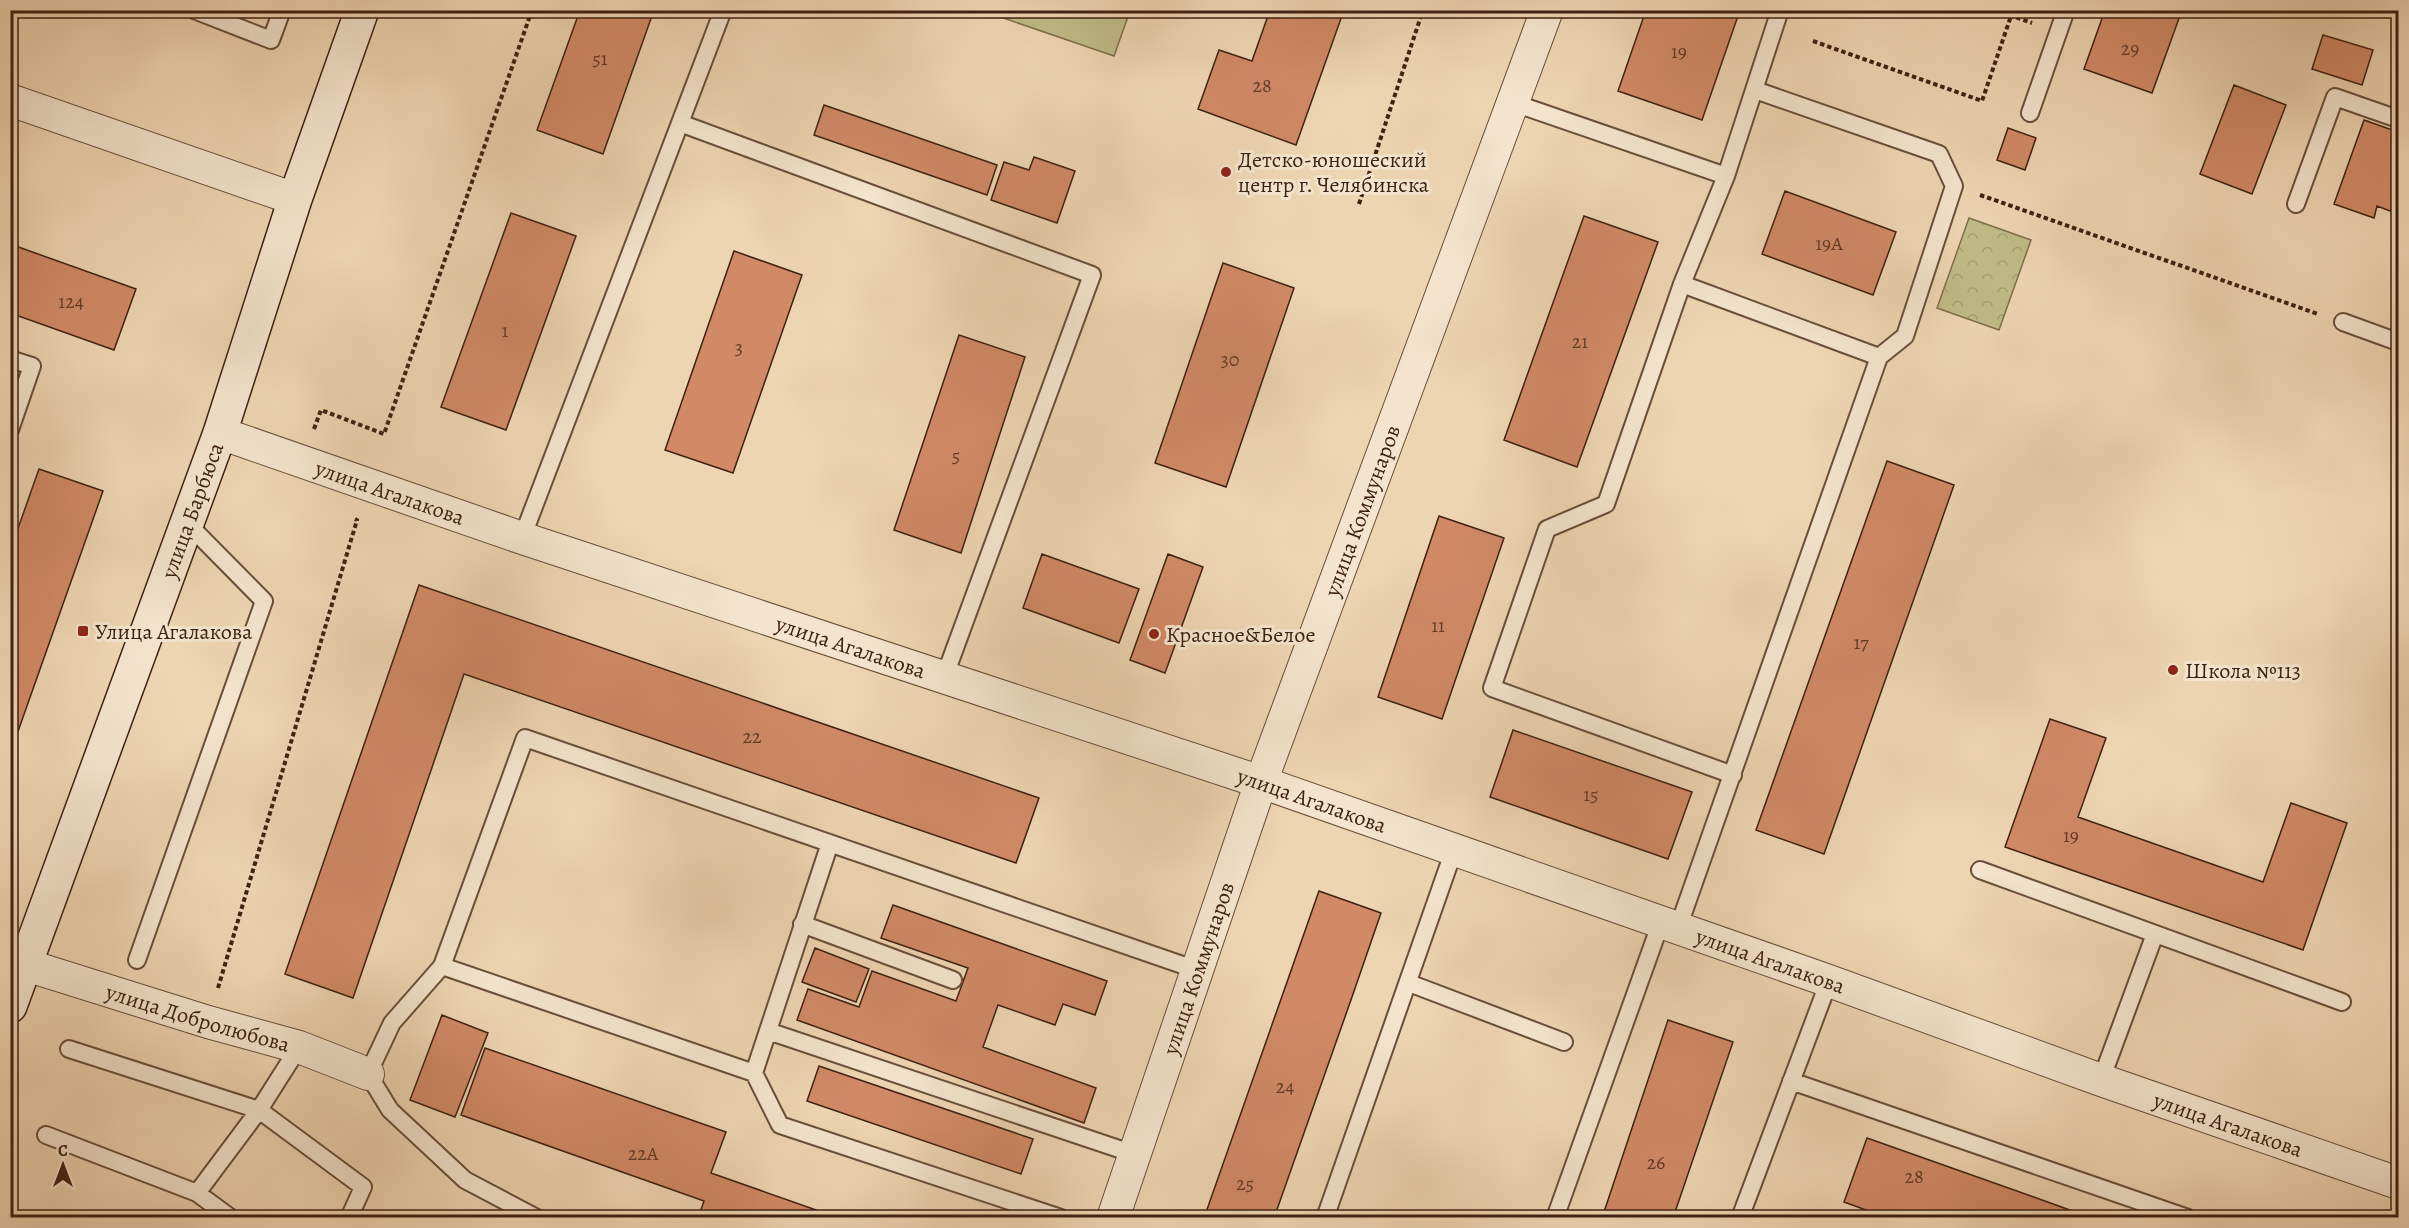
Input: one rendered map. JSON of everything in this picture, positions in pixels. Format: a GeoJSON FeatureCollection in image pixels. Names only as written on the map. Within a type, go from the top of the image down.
{"type":"FeatureCollection","features":[{"type":"Feature","properties":{"kind":"street","name":"улица Барбюса"},"geometry":{"type":"LineString","coordinates":[[10,1006],[220,433],[295,199],[362,10]]}},
{"type":"Feature","properties":{"kind":"street","name":"улица Коммунаров"},"geometry":{"type":"LineString","coordinates":[[1113,1218],[1262,782],[1547,10]]}},
{"type":"Feature","properties":{"kind":"street"},"geometry":{"type":"LineString","coordinates":[[10,100],[295,199]]}},
{"type":"Feature","properties":{"kind":"street","name":"улица Агалакова"},"geometry":{"type":"LineString","coordinates":[[220,433],[522,538],[1262,782],[2398,1183]]}},
{"type":"Feature","properties":{"kind":"street","name":"улица Добролюбова"},"geometry":{"type":"LineString","coordinates":[[26,965],[208,1022],[299,1047],[368,1074]]}},
{"type":"Feature","properties":{"kind":"lane"},"geometry":{"type":"LineString","coordinates":[[194,10],[271,40],[282,10]]}},
{"type":"Feature","properties":{"kind":"lane"},"geometry":{"type":"LineString","coordinates":[[522,538],[723,10]]}},
{"type":"Feature","properties":{"kind":"lane"},"geometry":{"type":"LineString","coordinates":[[1733,775],[1492,688],[1546,529],[1606,504],[1682,284],[1726,176],[1780,10]]}},
{"type":"Feature","properties":{"kind":"lane"},"geometry":{"type":"LineString","coordinates":[[2030,113],[2066,10]]}},
{"type":"Feature","properties":{"kind":"lane"},"geometry":{"type":"LineString","coordinates":[[1555,1218],[1670,925],[1733,775],[1879,357],[1905,336],[1954,186],[1939,154],[1755,90]]}},
{"type":"Feature","properties":{"kind":"lane"},"geometry":{"type":"LineString","coordinates":[[2296,204],[2335,97],[2398,119]]}},
{"type":"Feature","properties":{"kind":"lane"},"geometry":{"type":"LineString","coordinates":[[1514,103],[1726,176]]}},
{"type":"Feature","properties":{"kind":"lane"},"geometry":{"type":"LineString","coordinates":[[680,123],[1092,275],[944,678]]}},
{"type":"Feature","properties":{"kind":"lane"},"geometry":{"type":"LineString","coordinates":[[1682,284],[1879,357]]}},
{"type":"Feature","properties":{"kind":"lane"},"geometry":{"type":"LineString","coordinates":[[2343,322],[2398,342]]}},
{"type":"Feature","properties":{"kind":"lane"},"geometry":{"type":"LineString","coordinates":[[10,358],[33,366],[10,430]]}},
{"type":"Feature","properties":{"kind":"lane"},"geometry":{"type":"LineString","coordinates":[[137,960],[264,601],[187,523]]}},
{"type":"Feature","properties":{"kind":"lane"},"geometry":{"type":"LineString","coordinates":[[537,1218],[465,1180],[390,1110],[368,1074],[392,1023],[442,966],[525,738],[1197,970]]}},
{"type":"Feature","properties":{"kind":"lane"},"geometry":{"type":"LineString","coordinates":[[754,1073],[830,843]]}},
{"type":"Feature","properties":{"kind":"lane"},"geometry":{"type":"LineString","coordinates":[[1325,1218],[1455,850]]}},
{"type":"Feature","properties":{"kind":"lane"},"geometry":{"type":"LineString","coordinates":[[1980,870],[2342,1002]]}},
{"type":"Feature","properties":{"kind":"lane"},"geometry":{"type":"LineString","coordinates":[[802,924],[953,980]]}},
{"type":"Feature","properties":{"kind":"lane"},"geometry":{"type":"LineString","coordinates":[[2101,1080],[2155,934]]}},
{"type":"Feature","properties":{"kind":"lane"},"geometry":{"type":"LineString","coordinates":[[442,966],[754,1073],[780,1125],[1061,1218]]}},
{"type":"Feature","properties":{"kind":"lane"},"geometry":{"type":"LineString","coordinates":[[1745,1216],[1791,1081],[1829,981]]}},
{"type":"Feature","properties":{"kind":"lane"},"geometry":{"type":"LineString","coordinates":[[1409,983],[1564,1042]]}},
{"type":"Feature","properties":{"kind":"lane"},"geometry":{"type":"LineString","coordinates":[[768,1031],[1134,1154]]}},
{"type":"Feature","properties":{"kind":"lane"},"geometry":{"type":"LineString","coordinates":[[197,1193],[259,1110],[299,1047]]}},
{"type":"Feature","properties":{"kind":"lane"},"geometry":{"type":"LineString","coordinates":[[69,1049],[259,1110],[363,1187],[349,1218]]}},
{"type":"Feature","properties":{"kind":"lane"},"geometry":{"type":"LineString","coordinates":[[1791,1081],[2188,1218]]}},
{"type":"Feature","properties":{"kind":"lane"},"geometry":{"type":"LineString","coordinates":[[46,1135],[197,1193],[231,1218]]}},
{"type":"Feature","properties":{"kind":"path"},"geometry":{"type":"LineString","coordinates":[[1359,204],[1423,10]]}},
{"type":"Feature","properties":{"kind":"path"},"geometry":{"type":"LineString","coordinates":[[1995,10],[2058,32]]}},
{"type":"Feature","properties":{"kind":"path"},"geometry":{"type":"LineString","coordinates":[[1813,41],[1982,101],[2011,16]]}},
{"type":"Feature","properties":{"kind":"path"},"geometry":{"type":"LineString","coordinates":[[1954,186],[2343,322]]}},
{"type":"Feature","properties":{"kind":"green space"},"geometry":{"type":"Polygon","coordinates":[[[983,11],[1130,11],[1114,56],[983,11]]]}},
{"type":"Feature","properties":{"kind":"green space"},"geometry":{"type":"Polygon","coordinates":[[[1969,218],[2031,240],[1999,330],[1937,308],[1969,218]]]}},
{"type":"Feature","properties":{"kind":"building"},"geometry":{"type":"Polygon","coordinates":[[[580,10],[654,10],[603,154],[537,130],[580,10]]]}},
{"type":"Feature","properties":{"kind":"building"},"geometry":{"type":"Polygon","coordinates":[[[1270,10],[1344,10],[1296,145],[1198,109],[1219,50],[1252,61],[1270,10]]]}},
{"type":"Feature","properties":{"kind":"building"},"geometry":{"type":"Polygon","coordinates":[[[1646,10],[1740,10],[1702,120],[1618,91],[1646,10]]]}},
{"type":"Feature","properties":{"kind":"building"},"geometry":{"type":"Polygon","coordinates":[[[2105,10],[2182,10],[2152,93],[2084,69],[2105,10]]]}},
{"type":"Feature","properties":{"kind":"building"},"geometry":{"type":"Polygon","coordinates":[[[2323,35],[2373,50],[2362,85],[2312,69],[2323,35]]]}},
{"type":"Feature","properties":{"kind":"building"},"geometry":{"type":"Polygon","coordinates":[[[2234,85],[2286,105],[2252,194],[2200,174],[2234,85]]]}},
{"type":"Feature","properties":{"kind":"building"},"geometry":{"type":"Polygon","coordinates":[[[824,105],[997,165],[987,195],[814,135],[824,105]]]}},
{"type":"Feature","properties":{"kind":"building"},"geometry":{"type":"Polygon","coordinates":[[[2364,120],[2398,132],[2398,214],[2377,206],[2374,218],[2334,204],[2364,120]]]}},
{"type":"Feature","properties":{"kind":"building"},"geometry":{"type":"Polygon","coordinates":[[[2008,128],[2036,138],[2025,170],[1997,160],[2008,128]]]}},
{"type":"Feature","properties":{"kind":"building"},"geometry":{"type":"Polygon","coordinates":[[[1034,157],[1075,171],[1057,223],[991,200],[1004,162],[1029,170],[1034,157]]]}},
{"type":"Feature","properties":{"kind":"building"},"geometry":{"type":"Polygon","coordinates":[[[1785,191],[1896,232],[1873,295],[1762,254],[1785,191]]]}},
{"type":"Feature","properties":{"kind":"building"},"geometry":{"type":"Polygon","coordinates":[[[511,213],[576,236],[506,430],[441,407],[511,213]]]}},
{"type":"Feature","properties":{"kind":"building"},"geometry":{"type":"Polygon","coordinates":[[[1584,216],[1658,242],[1577,467],[1504,440],[1584,216]]]}},
{"type":"Feature","properties":{"kind":"building"},"geometry":{"type":"Polygon","coordinates":[[[10,244],[136,289],[114,350],[10,313],[10,244]]]}},
{"type":"Feature","properties":{"kind":"building"},"geometry":{"type":"Polygon","coordinates":[[[734,251],[802,275],[733,473],[665,450],[734,251]]]}},
{"type":"Feature","properties":{"kind":"building"},"geometry":{"type":"Polygon","coordinates":[[[1223,263],[1294,288],[1226,487],[1155,463],[1223,263]]]}},
{"type":"Feature","properties":{"kind":"building"},"geometry":{"type":"Polygon","coordinates":[[[959,335],[1025,357],[961,553],[894,530],[959,335]]]}},
{"type":"Feature","properties":{"kind":"building"},"geometry":{"type":"Polygon","coordinates":[[[1887,461],[1954,485],[1824,854],[1756,830],[1887,461]]]}},
{"type":"Feature","properties":{"kind":"building"},"geometry":{"type":"Polygon","coordinates":[[[39,469],[103,491],[10,754],[10,551],[39,469]]]}},
{"type":"Feature","properties":{"kind":"building"},"geometry":{"type":"Polygon","coordinates":[[[1439,516],[1504,538],[1442,719],[1378,697],[1439,516]]]}},
{"type":"Feature","properties":{"kind":"building"},"geometry":{"type":"Polygon","coordinates":[[[1042,554],[1139,589],[1119,643],[1023,608],[1042,554]]]}},
{"type":"Feature","properties":{"kind":"building"},"geometry":{"type":"Polygon","coordinates":[[[1168,554],[1203,567],[1165,673],[1130,660],[1168,554]]]}},
{"type":"Feature","properties":{"kind":"building"},"geometry":{"type":"Polygon","coordinates":[[[419,585],[1039,798],[1016,863],[464,674],[353,998],[285,974],[419,585]]]}},
{"type":"Feature","properties":{"kind":"building"},"geometry":{"type":"Polygon","coordinates":[[[2050,719],[2106,738],[2078,817],[2263,882],[2291,803],[2347,823],[2303,950],[2005,847],[2050,719]]]}},
{"type":"Feature","properties":{"kind":"building"},"geometry":{"type":"Polygon","coordinates":[[[1513,730],[1692,792],[1668,859],[1490,797],[1513,730]]]}},
{"type":"Feature","properties":{"kind":"building"},"geometry":{"type":"Polygon","coordinates":[[[1319,891],[1381,913],[1352,997],[1274,1218],[1204,1218],[1319,891]]]}},
{"type":"Feature","properties":{"kind":"building"},"geometry":{"type":"Polygon","coordinates":[[[893,905],[1107,981],[1095,1015],[1063,1004],[1055,1025],[998,1005],[983,1047],[1096,1088],[1084,1123],[797,1020],[808,989],[859,1007],[872,971],[956,1001],[968,968],[881,938],[893,905]]]}},
{"type":"Feature","properties":{"kind":"building"},"geometry":{"type":"Polygon","coordinates":[[[815,948],[869,969],[856,1002],[802,982],[815,948]]]}},
{"type":"Feature","properties":{"kind":"building"},"geometry":{"type":"Polygon","coordinates":[[[442,1015],[488,1033],[455,1117],[410,1100],[442,1015]]]}},
{"type":"Feature","properties":{"kind":"building"},"geometry":{"type":"Polygon","coordinates":[[[1668,1020],[1733,1042],[1673,1218],[1602,1218],[1668,1020]]]}},
{"type":"Feature","properties":{"kind":"building"},"geometry":{"type":"Polygon","coordinates":[[[485,1048],[726,1132],[711,1173],[839,1218],[698,1218],[704,1201],[461,1115],[485,1048]]]}},
{"type":"Feature","properties":{"kind":"building"},"geometry":{"type":"Polygon","coordinates":[[[819,1066],[1033,1139],[1021,1174],[807,1101],[819,1066]]]}},
{"type":"Feature","properties":{"kind":"building"},"geometry":{"type":"Polygon","coordinates":[[[1867,1138],[2092,1218],[1888,1218],[1844,1202],[1867,1138]]]}},
{"type":"Feature","properties":{"kind":"place","name":"Детско-юношеский центр г. Челябинска"},"geometry":{"type":"Point","coordinates":[1226,172]}},
{"type":"Feature","properties":{"kind":"place","name":"Улица Агалакова"},"geometry":{"type":"Point","coordinates":[83,631]}},
{"type":"Feature","properties":{"kind":"place","name":"Красное&Белое"},"geometry":{"type":"Point","coordinates":[1154,634]}},
{"type":"Feature","properties":{"kind":"place","name":"Школа №113"},"geometry":{"type":"Point","coordinates":[2173,670]}}]}
